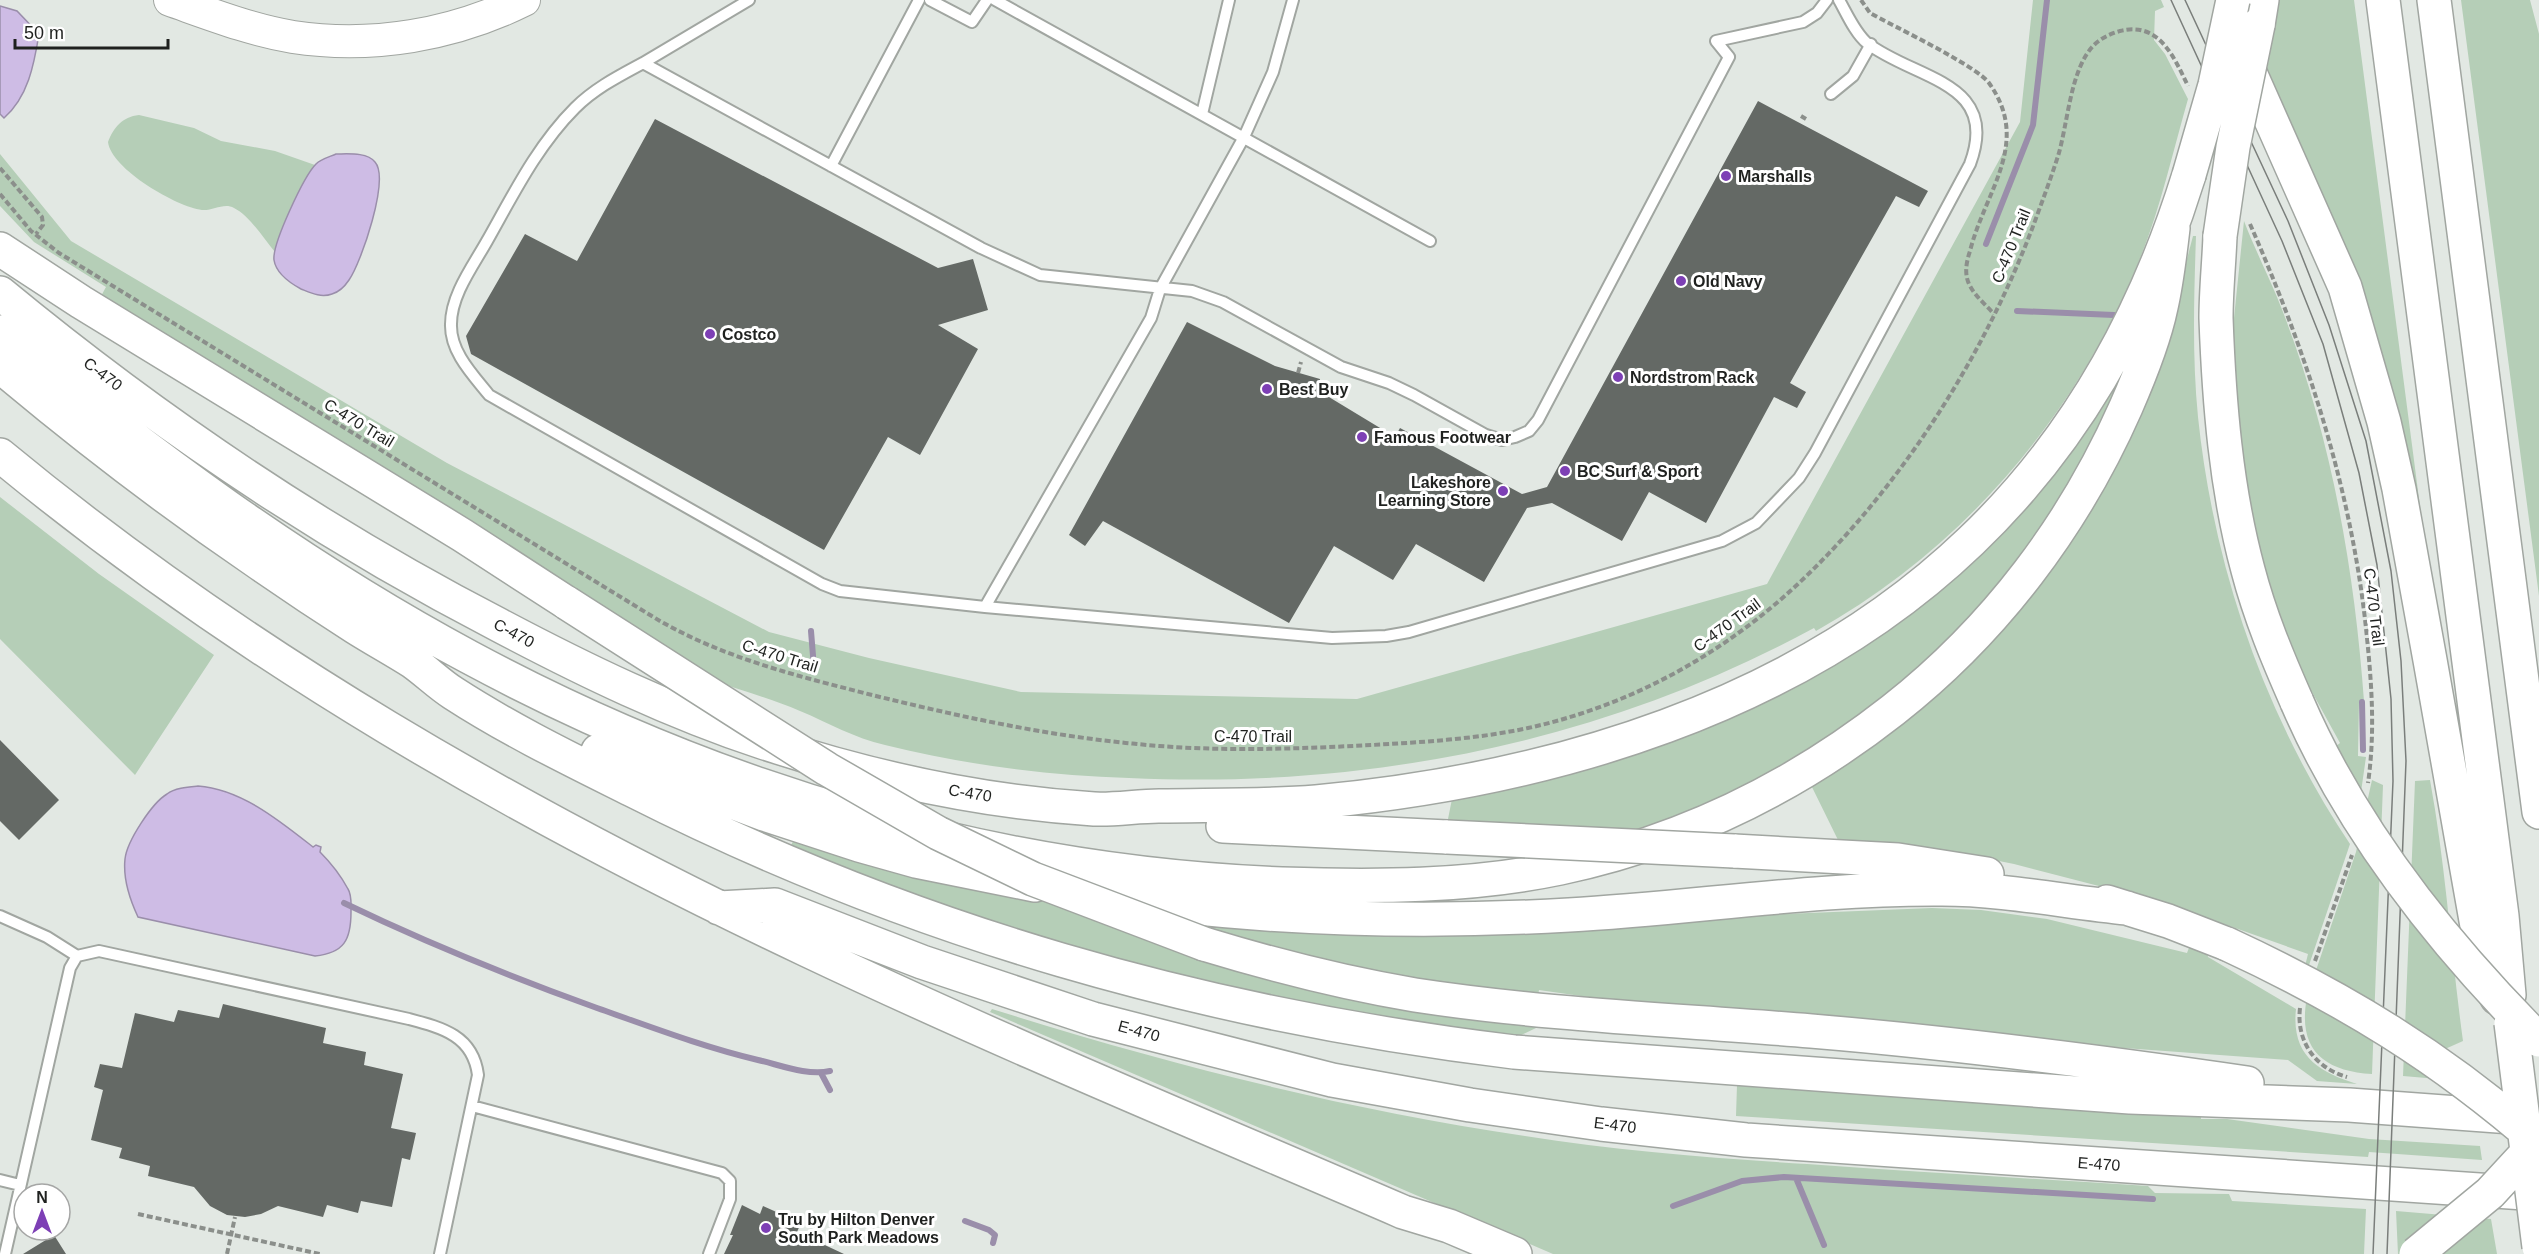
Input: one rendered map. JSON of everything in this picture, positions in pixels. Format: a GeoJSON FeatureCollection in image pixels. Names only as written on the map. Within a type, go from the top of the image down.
{"type":"FeatureCollection","features":[{"type":"Feature","properties":{"kind":"highway"},"geometry":{"type":"LineString","coordinates":[[2217,0],[2345,287],[2384,422],[2414,568],[2486,977],[2511,1023]]}},
{"type":"Feature","properties":{"kind":"highway"},"geometry":{"type":"LineString","coordinates":[[1100,809],[1309,802],[1389,793],[1471,779],[1586,751],[1724,703],[1807,663],[1863,628],[1924,583],[1977,536],[2038,469],[2085,406],[2112,362],[2149,289],[2173,228],[2215,85],[2233,0]]}},
{"type":"Feature","properties":{"kind":"highway"},"geometry":{"type":"LineString","coordinates":[[2384,0],[2502,916],[2511,1023],[2539,1247]]}},
{"type":"Feature","properties":{"kind":"highway"},"geometry":{"type":"LineString","coordinates":[[2434,0],[2539,812]]}},
{"type":"Feature","properties":{"kind":"highway"},"geometry":{"type":"LineString","coordinates":[[2260,13],[2233,147],[2220,236],[2216,316],[2224,441],[2235,516],[2257,602],[2297,702],[2329,769],[2372,838],[2453,945],[2539,1040]]}},
{"type":"Feature","properties":{"kind":"highway"},"geometry":{"type":"LineString","coordinates":[[0,332],[183,476],[356,592],[431,637],[516,682],[669,752],[842,812],[976,846],[1048,860],[1145,874],[1253,883],[1437,884],[1563,867],[1698,826],[1755,801],[1805,772],[1861,734],[1928,681],[1966,644],[2013,592],[2057,531],[2093,473],[2128,401],[2154,332],[2166,284],[2173,228]]}},
{"type":"Feature","properties":{"kind":"highway"},"geometry":{"type":"LineString","coordinates":[[0,249],[81,302],[443,523],[827,768],[920,824],[1033,879],[1090,902],[1239,955],[1337,979],[1460,1001],[1875,1036],[2032,1053],[2266,1086],[2352,1091],[2539,1119]]}},
{"type":"Feature","properties":{"kind":"highway","name":"C-470"},"geometry":{"type":"LineString","coordinates":[[0,293],[156,414],[280,498],[408,576],[555,655],[675,710],[784,749],[857,770],[947,789],[1100,809]]}},
{"type":"Feature","properties":{"kind":"highway"},"geometry":{"type":"LineString","coordinates":[[0,366],[90,439],[219,535],[351,625],[415,663],[460,681],[604,753],[775,818],[916,861],[1122,900],[1243,913],[1357,920],[1465,920],[1571,915],[1919,889],[1996,892],[2127,908]]}},
{"type":"Feature","properties":{"kind":"highway"},"geometry":{"type":"LineString","coordinates":[[0,455],[63,506],[177,591],[344,701],[496,790],[720,908],[982,1031],[1403,1212],[1449,1226],[1515,1254]]}},
{"type":"Feature","properties":{"kind":"highway"},"geometry":{"type":"LineString","coordinates":[[415,663],[450,692],[518,731],[667,808],[786,862],[886,903],[973,934],[1051,959],[1207,1000],[1332,1026],[1440,1043],[1555,1056],[2130,1097],[2352,1091]]}},
{"type":"Feature","properties":{"kind":"highway"},"geometry":{"type":"LineString","coordinates":[[1100,809],[1141,822],[1855,857],[1932,864],[2050,886],[2127,908],[2227,944],[2324,991],[2400,1036],[2473,1088],[2539,1141],[2490,1193],[2416,1254]]}},
{"type":"Feature","properties":{"kind":"highway","name":"E-470"},"geometry":{"type":"LineString","coordinates":[[720,908],[775,905],[914,958],[1092,1019],[1332,1080],[1470,1105],[1601,1124],[1746,1140],[2539,1194]]}},
{"type":"Feature","properties":{"kind":"highway"},"geometry":{"type":"LineString","coordinates":[[1403,1212],[1437,1240],[1465,1254]]}},
{"type":"Feature","properties":{"kind":"highway"},"geometry":{"type":"LineString","coordinates":[[2522,1254],[2539,1228]]}},
{"type":"Feature","properties":{"kind":"main road"},"geometry":{"type":"LineString","coordinates":[[170,0],[291,37],[348,42],[396,39],[431,33],[466,23],[524,0]]}},
{"type":"Feature","properties":{"kind":"lane"},"geometry":{"type":"LineString","coordinates":[[749,0],[598,88],[552,133],[524,174],[464,282],[453,307],[450,325],[453,343],[469,370],[489,395],[822,584],[856,593],[985,607],[1332,638],[1386,636],[1409,632],[1697,550],[1722,541],[1756,523],[1799,478],[1815,453],[1970,164],[1978,144],[1978,128],[1973,113],[1964,99],[1951,88],[1870,44],[1858,31],[1839,0]]}},
{"type":"Feature","properties":{"kind":"lane"},"geometry":{"type":"LineString","coordinates":[[831,166],[919,0]]}},
{"type":"Feature","properties":{"kind":"lane"},"geometry":{"type":"LineString","coordinates":[[930,0],[972,22],[987,0]]}},
{"type":"Feature","properties":{"kind":"lane"},"geometry":{"type":"LineString","coordinates":[[995,0],[1430,241]]}},
{"type":"Feature","properties":{"kind":"lane"},"geometry":{"type":"LineString","coordinates":[[1202,114],[1229,0]]}},
{"type":"Feature","properties":{"kind":"lane"},"geometry":{"type":"LineString","coordinates":[[985,607],[1151,318],[1160,289],[1244,137],[1273,72],[1293,0]]}},
{"type":"Feature","properties":{"kind":"lane"},"geometry":{"type":"LineString","coordinates":[[643,63],[981,248],[1031,273],[1191,291],[1223,302],[1341,368],[1389,383],[1486,435],[1502,440],[1529,431],[1538,420],[1729,57],[1716,41],[1803,22],[1817,13],[1827,0]]}},
{"type":"Feature","properties":{"kind":"lane"},"geometry":{"type":"LineString","coordinates":[[1831,94],[1853,76],[1870,44]]}},
{"type":"Feature","properties":{"kind":"lane"},"geometry":{"type":"LineString","coordinates":[[0,916],[46,937],[77,956],[99,951],[127,955],[434,1026],[471,1048],[476,1058],[478,1075],[440,1254]]}},
{"type":"Feature","properties":{"kind":"lane"},"geometry":{"type":"LineString","coordinates":[[21,1182],[70,968],[77,956]]}},
{"type":"Feature","properties":{"kind":"lane"},"geometry":{"type":"LineString","coordinates":[[472,1106],[722,1173],[730,1181],[730,1199],[709,1254]]}},
{"type":"Feature","properties":{"kind":"lane"},"geometry":{"type":"LineString","coordinates":[[5,1254],[12,1222]]}},
{"type":"Feature","properties":{"kind":"path","name":"C-470 Trail"},"geometry":{"type":"LineString","coordinates":[[0,194],[36,234],[59,252],[646,613],[719,650],[804,677],[896,701],[1023,728],[1109,741],[1243,749],[1319,748],[1424,742],[1530,728],[1609,703],[1691,665],[1765,613],[1821,560],[1895,474],[1935,416],[1980,343],[2034,222],[2057,157],[2078,75],[2092,47],[2103,38],[2128,29],[2154,34],[2170,51],[2189,89]]}},
{"type":"Feature","properties":{"kind":"path"},"geometry":{"type":"LineString","coordinates":[[1801,116],[1806,119]]}},
{"type":"Feature","properties":{"kind":"path"},"geometry":{"type":"LineString","coordinates":[[0,168],[42,217],[43,225],[36,234]]}},
{"type":"Feature","properties":{"kind":"path","name":"C-470 Trail"},"geometry":{"type":"LineString","coordinates":[[2246,215],[2283,300],[2318,398],[2340,482],[2364,605],[2372,693],[2373,740],[2367,786]]}},
{"type":"Feature","properties":{"kind":"path"},"geometry":{"type":"LineString","coordinates":[[2314,963],[2352,854]]}},
{"type":"Feature","properties":{"kind":"path"},"geometry":{"type":"LineString","coordinates":[[2302,999],[2300,1014],[2302,1030],[2311,1054],[2352,1091]]}},
{"type":"Feature","properties":{"kind":"path"},"geometry":{"type":"LineString","coordinates":[[138,1214],[320,1254]]}},
{"type":"Feature","properties":{"kind":"path"},"geometry":{"type":"LineString","coordinates":[[227,1254],[235,1217]]}},
{"type":"Feature","properties":{"kind":"green space"},"geometry":{"type":"Polygon","coordinates":[[[2033,0],[2161,0],[2164,7],[2155,11],[2154,40],[2165,54],[2188,99],[2148,237],[2115,314],[2084,370],[2050,422],[2010,472],[1967,518],[1920,560],[1870,598],[1816,631],[1814,628],[1734,668],[1651,702],[1567,729],[1482,750],[1395,766],[1307,775],[1218,779],[1129,778],[1036,772],[975,763],[874,742],[789,707],[714,681],[100,298],[106,287],[34,242],[0,206],[0,154],[71,241],[447,463],[769,632],[869,658],[1021,692],[1357,699],[1767,584],[2020,122],[2033,0]]]}},
{"type":"Feature","properties":{"kind":"green space"},"geometry":{"type":"Polygon","coordinates":[[[2279,0],[2354,0],[2421,514],[2412,515],[2265,82],[2279,0]]]}},
{"type":"Feature","properties":{"kind":"green space"},"geometry":{"type":"Polygon","coordinates":[[[2461,0],[2530,0],[2539,34],[2539,596],[2461,0]]]}},
{"type":"Feature","properties":{"kind":"green space"},"geometry":{"type":"Polygon","coordinates":[[[139,115],[194,128],[221,141],[275,151],[315,165],[298,193],[275,252],[251,222],[234,208],[226,206],[202,210],[177,202],[132,175],[120,164],[108,142],[119,124],[139,115]]]}},
{"type":"Feature","properties":{"kind":"green space"},"geometry":{"type":"Polygon","coordinates":[[[2244,221],[2295,345],[2325,445],[2336,495],[2346,546],[2360,649],[2364,701],[2359,701],[2358,756],[2366,757],[2361,792],[2335,747],[2340,743],[2307,687],[2297,664],[2272,595],[2245,496],[2231,347],[2244,221]]]}},
{"type":"Feature","properties":{"kind":"green space"},"geometry":{"type":"Polygon","coordinates":[[[2193,236],[2196,236],[2194,349],[2198,417],[2217,530],[2231,585],[2248,640],[2269,693],[2293,745],[2350,844],[2308,968],[2305,966],[2308,954],[2221,923],[2218,927],[2122,892],[1974,856],[1839,842],[1810,783],[1983,643],[2177,297],[2193,236]]]}},
{"type":"Feature","properties":{"kind":"green space"},"geometry":{"type":"Polygon","coordinates":[[[2119,378],[2123,379],[2109,412],[2043,532],[1962,630],[1842,733],[1709,807],[1623,836],[1519,860],[1518,853],[1444,849],[1451,820],[1448,819],[1452,799],[1756,706],[1843,659],[1904,620],[1958,576],[1995,540],[2068,456],[2119,378]]]}},
{"type":"Feature","properties":{"kind":"green space"},"geometry":{"type":"Polygon","coordinates":[[[0,497],[99,574],[214,655],[135,775],[0,639],[0,497]]]}},
{"type":"Feature","properties":{"kind":"green space"},"geometry":{"type":"Polygon","coordinates":[[[2372,780],[2383,785],[2372,1074],[2340,1068],[2317,1054],[2306,1031],[2305,1015],[2307,997],[2356,852],[2372,780]]]}},
{"type":"Feature","properties":{"kind":"green space"},"geometry":{"type":"Polygon","coordinates":[[[2430,780],[2463,1041],[2445,1049],[2438,1079],[2403,1076],[2415,781],[2430,780]]]}},
{"type":"Feature","properties":{"kind":"green space"},"geometry":{"type":"Polygon","coordinates":[[[795,838],[1537,1022],[1536,1028],[1519,1036],[1467,1030],[1237,991],[1075,949],[936,904],[790,847],[795,838]]]}},
{"type":"Feature","properties":{"kind":"green space"},"geometry":{"type":"Polygon","coordinates":[[[1932,908],[1981,910],[2047,919],[2187,953],[2190,945],[2207,951],[2208,957],[2296,1009],[2298,1038],[2310,1059],[2330,1074],[2357,1084],[2317,1081],[2288,1060],[2083,1045],[1589,1000],[1588,997],[1539,990],[1538,996],[1488,991],[1343,967],[1172,920],[1708,917],[1932,908]]]}},
{"type":"Feature","properties":{"kind":"green space"},"geometry":{"type":"Polygon","coordinates":[[[992,1009],[1124,1048],[1256,1083],[1457,1125],[1560,1141],[1630,1150],[1736,1159],[2148,1186],[2155,1193],[2229,1194],[2232,1201],[2366,1209],[2364,1254],[1553,1254],[990,1012],[992,1009]]]}},
{"type":"Feature","properties":{"kind":"green space"},"geometry":{"type":"Polygon","coordinates":[[[1737,1085],[2201,1116],[2201,1119],[2227,1119],[2369,1139],[2480,1146],[2482,1160],[2369,1152],[2368,1157],[1736,1116],[1737,1085]]]}},
{"type":"Feature","properties":{"kind":"green space"},"geometry":{"type":"Polygon","coordinates":[[[2396,1211],[2491,1219],[2497,1254],[2398,1254],[2396,1211]]]}},
{"type":"Feature","properties":{"kind":"shaded area"},"geometry":{"type":"Polygon","coordinates":[[[0,6],[17,11],[39,34],[29,80],[19,100],[4,118],[0,114],[0,6]]]}},
{"type":"Feature","properties":{"kind":"shaded area"},"geometry":{"type":"Polygon","coordinates":[[[336,154],[357,154],[372,159],[379,171],[379,185],[372,221],[354,271],[347,282],[335,293],[320,295],[292,284],[275,265],[274,260],[278,240],[304,182],[316,164],[336,154]]]}},
{"type":"Feature","properties":{"kind":"shaded area"},"geometry":{"type":"Polygon","coordinates":[[[198,786],[214,788],[245,800],[273,817],[313,847],[316,845],[321,847],[320,852],[342,879],[351,897],[351,922],[347,937],[339,948],[333,952],[315,956],[138,917],[125,874],[125,859],[130,843],[154,805],[161,799],[174,790],[198,786]]]}},
{"type":"Feature","properties":{"kind":"building"},"geometry":{"type":"Polygon","coordinates":[[[1758,101],[1928,191],[1919,207],[1896,196],[1790,383],[1806,392],[1797,408],[1774,397],[1706,523],[1649,492],[1622,541],[1552,503],[1527,508],[1484,582],[1416,544],[1393,580],[1334,546],[1289,623],[1103,521],[1085,546],[1069,535],[1187,322],[1275,366],[1320,379],[1319,391],[1395,437],[1400,428],[1522,494],[1547,487],[1758,101]]]}},
{"type":"Feature","properties":{"kind":"building","name":"Costco"},"geometry":{"type":"Polygon","coordinates":[[[655,119],[938,268],[973,259],[988,310],[938,325],[978,349],[920,455],[888,437],[824,550],[471,354],[466,336],[525,234],[577,261],[655,119]]]}},
{"type":"Feature","properties":{"kind":"building"},"geometry":{"type":"Polygon","coordinates":[[[0,740],[59,800],[19,840],[0,821],[0,740]]]}},
{"type":"Feature","properties":{"kind":"building"},"geometry":{"type":"Polygon","coordinates":[[[223,1004],[326,1028],[323,1043],[366,1052],[364,1065],[403,1074],[391,1128],[416,1133],[410,1160],[402,1158],[392,1207],[361,1201],[358,1213],[327,1205],[323,1217],[278,1206],[261,1214],[245,1217],[227,1215],[210,1206],[194,1187],[148,1176],[150,1166],[119,1158],[122,1148],[91,1140],[103,1090],[94,1087],[100,1064],[122,1068],[135,1013],[174,1022],[178,1010],[219,1018],[223,1004]]]}},
{"type":"Feature","properties":{"kind":"building","name":"Tru by Hilton Denver South Park Meadows"},"geometry":{"type":"Polygon","coordinates":[[[742,1205],[760,1214],[763,1206],[801,1223],[797,1232],[844,1254],[724,1254],[733,1235],[730,1235],[742,1205]]]}},
{"type":"Feature","properties":{"kind":"building"},"geometry":{"type":"Polygon","coordinates":[[[43,1242],[58,1242],[66,1254],[23,1254],[43,1242]]]}},
{"type":"Feature","properties":{"kind":"waterway"},"geometry":{"type":"LineString","coordinates":[[1986,244],[2033,125],[2047,0]]}},
{"type":"Feature","properties":{"kind":"waterway"},"geometry":{"type":"LineString","coordinates":[[2017,311],[2114,315]]}},
{"type":"Feature","properties":{"kind":"waterway"},"geometry":{"type":"LineString","coordinates":[[811,631],[814,668]]}},
{"type":"Feature","properties":{"kind":"waterway"},"geometry":{"type":"LineString","coordinates":[[2362,702],[2363,750]]}},
{"type":"Feature","properties":{"kind":"waterway"},"geometry":{"type":"LineString","coordinates":[[344,903],[501,972],[657,1029],[717,1049],[794,1069],[812,1072],[830,1071]]}},
{"type":"Feature","properties":{"kind":"waterway"},"geometry":{"type":"LineString","coordinates":[[821,1073],[830,1090]]}},
{"type":"Feature","properties":{"kind":"waterway"},"geometry":{"type":"LineString","coordinates":[[1673,1206],[1742,1181],[1784,1177],[2153,1199]]}},
{"type":"Feature","properties":{"kind":"waterway"},"geometry":{"type":"LineString","coordinates":[[1796,1178],[1824,1245]]}},
{"type":"Feature","properties":{"kind":"waterway"},"geometry":{"type":"LineString","coordinates":[[965,1221],[989,1230],[995,1235],[993,1243]]}},
{"type":"Feature","properties":{"kind":"tram line"},"geometry":{"type":"LineString","coordinates":[[2171,0],[2282,241],[2323,344],[2359,473],[2377,565],[2391,699],[2393,781],[2373,1254]]}},
{"type":"Feature","properties":{"kind":"tram line"},"geometry":{"type":"LineString","coordinates":[[2185,0],[2288,221],[2329,325],[2366,441],[2391,571],[2401,661],[2406,761],[2387,1254]]}},
{"type":"Feature","properties":{"kind":"place","name":"Marshalls"},"geometry":{"type":"Point","coordinates":[1726,176]}},
{"type":"Feature","properties":{"kind":"place","name":"Old Navy"},"geometry":{"type":"Point","coordinates":[1681,281]}},
{"type":"Feature","properties":{"kind":"place","name":"Costco"},"geometry":{"type":"Point","coordinates":[710,334]}},
{"type":"Feature","properties":{"kind":"place","name":"Nordstrom Rack"},"geometry":{"type":"Point","coordinates":[1618,377]}},
{"type":"Feature","properties":{"kind":"place","name":"Best Buy"},"geometry":{"type":"Point","coordinates":[1267,389]}},
{"type":"Feature","properties":{"kind":"place","name":"Famous Footwear"},"geometry":{"type":"Point","coordinates":[1362,437]}},
{"type":"Feature","properties":{"kind":"place","name":"BC Surf & Sport"},"geometry":{"type":"Point","coordinates":[1565,471]}},
{"type":"Feature","properties":{"kind":"place","name":"Lakeshore Learning Store"},"geometry":{"type":"Point","coordinates":[1503,491]}},
{"type":"Feature","properties":{"kind":"place","name":"Tru by Hilton Denver South Park Meadows"},"geometry":{"type":"Point","coordinates":[766,1228]}}]}
